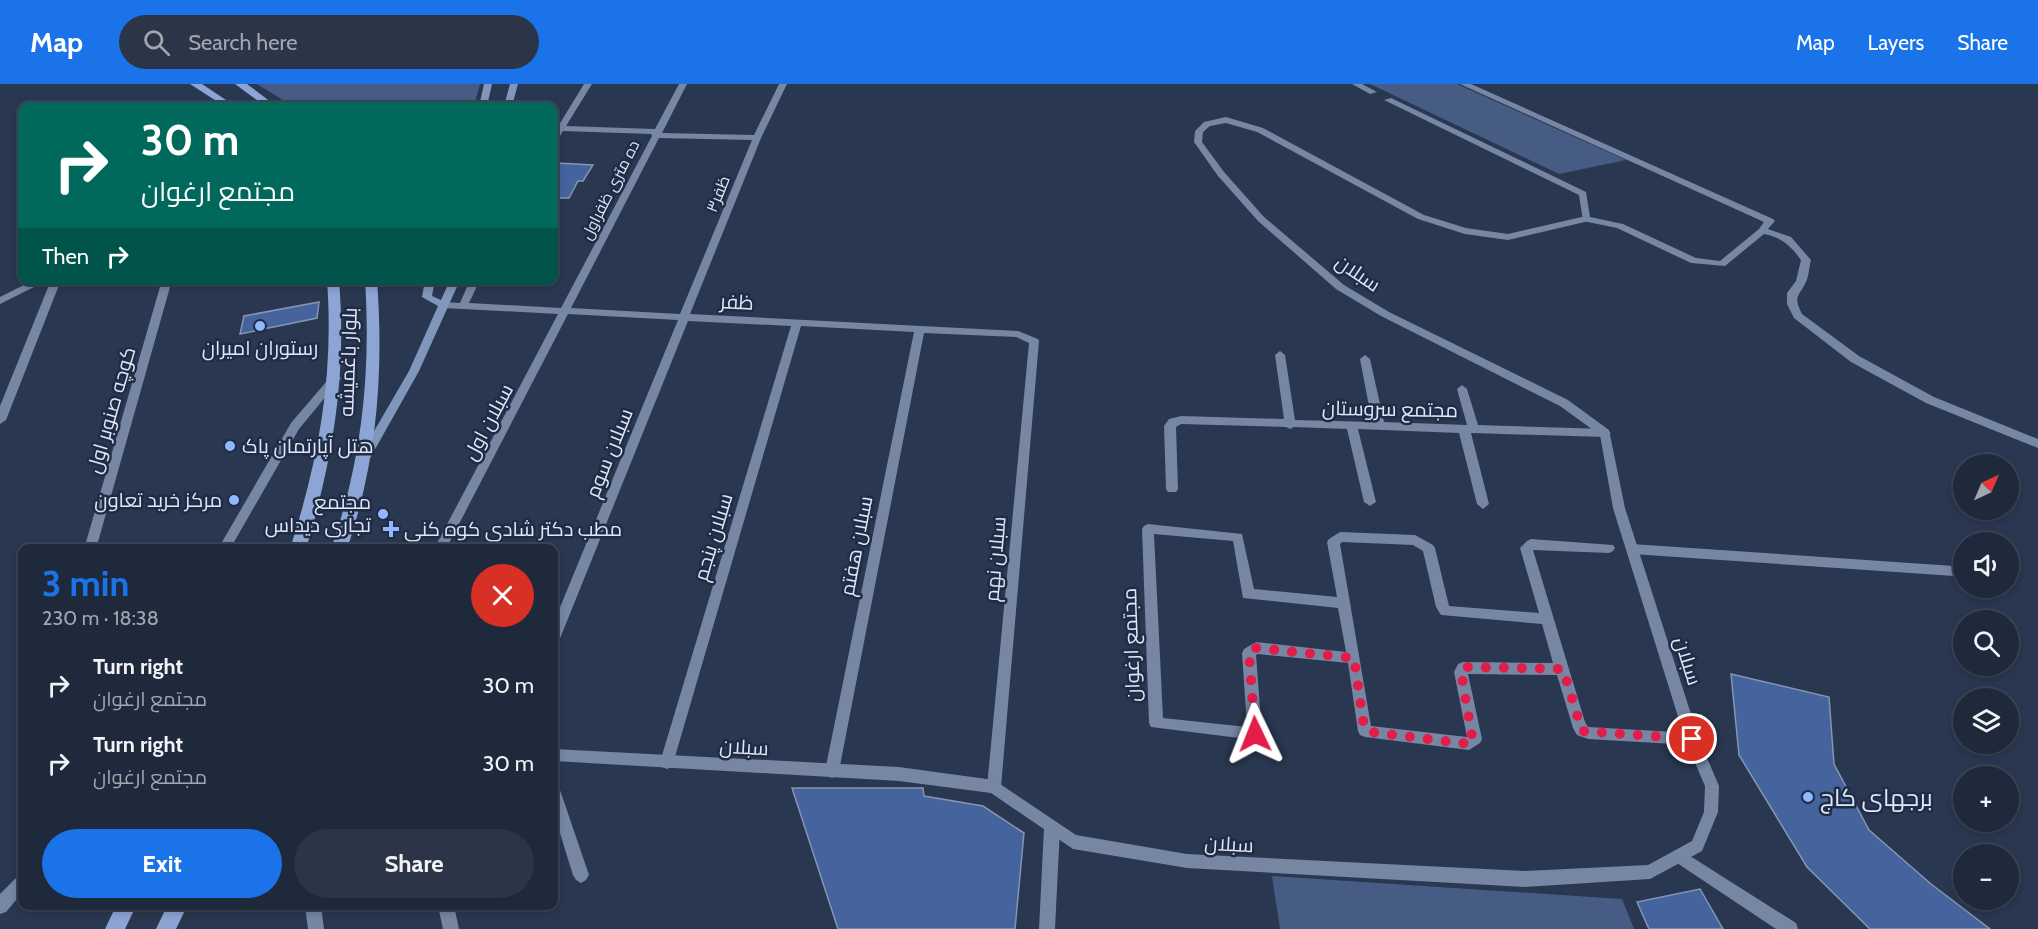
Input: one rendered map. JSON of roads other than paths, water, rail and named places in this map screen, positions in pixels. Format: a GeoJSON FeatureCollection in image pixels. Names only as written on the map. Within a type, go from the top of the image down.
{"type":"FeatureCollection","features":[{"type":"Feature","properties":{"kind":"main road"},"geometry":{"type":"LineString","coordinates":[[195,84],[224,102]]}},
{"type":"Feature","properties":{"kind":"main road"},"geometry":{"type":"LineString","coordinates":[[240,84],[266,102]]}},
{"type":"Feature","properties":{"kind":"main road"},"geometry":{"type":"LineString","coordinates":[[484,102],[488,84]]}},
{"type":"Feature","properties":{"kind":"main road"},"geometry":{"type":"LineString","coordinates":[[509,102],[514,84]]}},
{"type":"Feature","properties":{"kind":"main road","name":"بلوار باغمیشه"},"geometry":{"type":"LineString","coordinates":[[300,544],[324,463],[337,377],[337,314],[334,285]]}},
{"type":"Feature","properties":{"kind":"main road","name":"بلوار باغمیشه"},"geometry":{"type":"LineString","coordinates":[[340,544],[365,458],[373,386],[375,324],[371,285]]}},
{"type":"Feature","properties":{"kind":"main road"},"geometry":{"type":"LineString","coordinates":[[429,285],[427,297],[444,305]]}},
{"type":"Feature","properties":{"kind":"main road"},"geometry":{"type":"LineString","coordinates":[[365,458],[414,371],[453,285]]}},
{"type":"Feature","properties":{"kind":"main road"},"geometry":{"type":"LineString","coordinates":[[114,927],[124,910]]}},
{"type":"Feature","properties":{"kind":"main road"},"geometry":{"type":"LineString","coordinates":[[166,929],[175,910]]}},
{"type":"Feature","properties":{"kind":"street"},"geometry":{"type":"LineString","coordinates":[[558,133],[588,84]]}},
{"type":"Feature","properties":{"kind":"street","name":"ده متری ظفراول"},"geometry":{"type":"LineString","coordinates":[[566,311],[683,84]]}},
{"type":"Feature","properties":{"kind":"street","name":"ظفر۳"},"geometry":{"type":"LineString","coordinates":[[686,317],[757,138],[783,84]]}},
{"type":"Feature","properties":{"kind":"street"},"geometry":{"type":"LineString","coordinates":[[1356,84],[1373,92]]}},
{"type":"Feature","properties":{"kind":"street"},"geometry":{"type":"LineString","coordinates":[[1388,100],[1583,194],[1586,219],[1620,226],[1694,261],[1722,264],[1762,231],[1770,221],[1464,84]]}},
{"type":"Feature","properties":{"kind":"street","name":"سبلان"},"geometry":{"type":"LineString","coordinates":[[558,755],[898,774],[994,787],[1073,842],[1187,861],[1525,879],[1650,872],[1697,846],[1711,812],[1712,786],[1692,739],[1619,508],[1605,433],[1564,403],[1385,314],[1340,287],[1261,219],[1221,174],[1198,142],[1199,131],[1207,124],[1226,120],[1260,130],[1421,217],[1465,231],[1508,237],[1586,219]]}},
{"type":"Feature","properties":{"kind":"street"},"geometry":{"type":"LineString","coordinates":[[561,128],[757,138]]}},
{"type":"Feature","properties":{"kind":"street"},"geometry":{"type":"LineString","coordinates":[[1762,231],[1782,234],[1794,243],[1806,260],[1801,282],[1792,292],[1792,304],[1798,316],[1815,330],[1855,359],[1896,383],[1930,400],[2038,444]]}},
{"type":"Feature","properties":{"kind":"street"},"geometry":{"type":"LineString","coordinates":[[0,301],[33,285]]}},
{"type":"Feature","properties":{"kind":"street"},"geometry":{"type":"LineString","coordinates":[[0,420],[54,285]]}},
{"type":"Feature","properties":{"kind":"street","name":"کوچه صنوبر اول"},"geometry":{"type":"LineString","coordinates":[[91,544],[166,285]]}},
{"type":"Feature","properties":{"kind":"street"},"geometry":{"type":"LineString","coordinates":[[463,306],[473,285]]}},
{"type":"Feature","properties":{"kind":"street","name":"ظفر"},"geometry":{"type":"LineString","coordinates":[[444,305],[1028,336]]}},
{"type":"Feature","properties":{"kind":"street","name":"سبلان اول"},"geometry":{"type":"LineString","coordinates":[[443,544],[566,311]]}},
{"type":"Feature","properties":{"kind":"street","name":"سبلان سوم"},"geometry":{"type":"LineString","coordinates":[[558,627],[686,317]]}},
{"type":"Feature","properties":{"kind":"street","name":"سبلان پنجم"},"geometry":{"type":"LineString","coordinates":[[667,762],[797,322]]}},
{"type":"Feature","properties":{"kind":"street","name":"سبلان هفتم"},"geometry":{"type":"LineString","coordinates":[[831,771],[920,329]]}},
{"type":"Feature","properties":{"kind":"street","name":"سبلان نهم"},"geometry":{"type":"LineString","coordinates":[[994,787],[1034,341],[1028,336]]}},
{"type":"Feature","properties":{"kind":"street"},"geometry":{"type":"LineString","coordinates":[[1280,355],[1290,425]]}},
{"type":"Feature","properties":{"kind":"street"},"geometry":{"type":"LineString","coordinates":[[1365,359],[1379,427]]}},
{"type":"Feature","properties":{"kind":"street"},"geometry":{"type":"LineString","coordinates":[[227,544],[295,426],[337,377]]}},
{"type":"Feature","properties":{"kind":"street"},"geometry":{"type":"LineString","coordinates":[[1462,389],[1483,504]]}},
{"type":"Feature","properties":{"kind":"street","name":"مجتمع سروستان"},"geometry":{"type":"LineString","coordinates":[[1172,489],[1170,426],[1173,422],[1605,433]]}},
{"type":"Feature","properties":{"kind":"street"},"geometry":{"type":"LineString","coordinates":[[1352,426],[1370,502]]}},
{"type":"Feature","properties":{"kind":"street","name":"مجتمع ارغوان"},"geometry":{"type":"LineString","coordinates":[[1344,603],[1248,594],[1238,537],[1148,529],[1155,723],[1255,734],[1249,653],[1251,649],[1354,658]]}},
{"type":"Feature","properties":{"kind":"street"},"geometry":{"type":"LineString","coordinates":[[1548,619],[1446,611],[1442,608],[1429,548],[1415,540],[1335,538],[1333,542],[1365,731],[1469,744],[1475,739],[1461,672],[1463,668],[1563,669]]}},
{"type":"Feature","properties":{"kind":"street"},"geometry":{"type":"LineString","coordinates":[[1609,548],[1527,546],[1582,731],[1692,739]]}},
{"type":"Feature","properties":{"kind":"street"},"geometry":{"type":"LineString","coordinates":[[1632,549],[1953,571]]}},
{"type":"Feature","properties":{"kind":"street"},"geometry":{"type":"LineString","coordinates":[[558,805],[581,875]]}},
{"type":"Feature","properties":{"kind":"street"},"geometry":{"type":"LineString","coordinates":[[1047,929],[1052,828]]}},
{"type":"Feature","properties":{"kind":"street"},"geometry":{"type":"LineString","coordinates":[[1679,856],[1790,929]]}},
{"type":"Feature","properties":{"kind":"street"},"geometry":{"type":"LineString","coordinates":[[0,906],[18,886]]}},
{"type":"Feature","properties":{"kind":"street"},"geometry":{"type":"LineString","coordinates":[[314,910],[316,929]]}},
{"type":"Feature","properties":{"kind":"street"},"geometry":{"type":"LineString","coordinates":[[447,910],[451,929]]}},
{"type":"Feature","properties":{"kind":"place","name":"رستوران امیران"},"geometry":{"type":"Point","coordinates":[260,326]}},
{"type":"Feature","properties":{"kind":"place","name":"هتل آپارتمان پاک"},"geometry":{"type":"Point","coordinates":[230,446]}},
{"type":"Feature","properties":{"kind":"place","name":"مرکز خرید تعاون"},"geometry":{"type":"Point","coordinates":[234,500]}},
{"type":"Feature","properties":{"kind":"place","name":"مجتمع تجاری دیداس"},"geometry":{"type":"Point","coordinates":[383,514]}},
{"type":"Feature","properties":{"kind":"place","name":"مطب دکتر شادی کوه کنی"},"geometry":{"type":"Point","coordinates":[391,529]}},
{"type":"Feature","properties":{"kind":"place","name":"برجهای کاج"},"geometry":{"type":"Point","coordinates":[1808,797]}}]}
